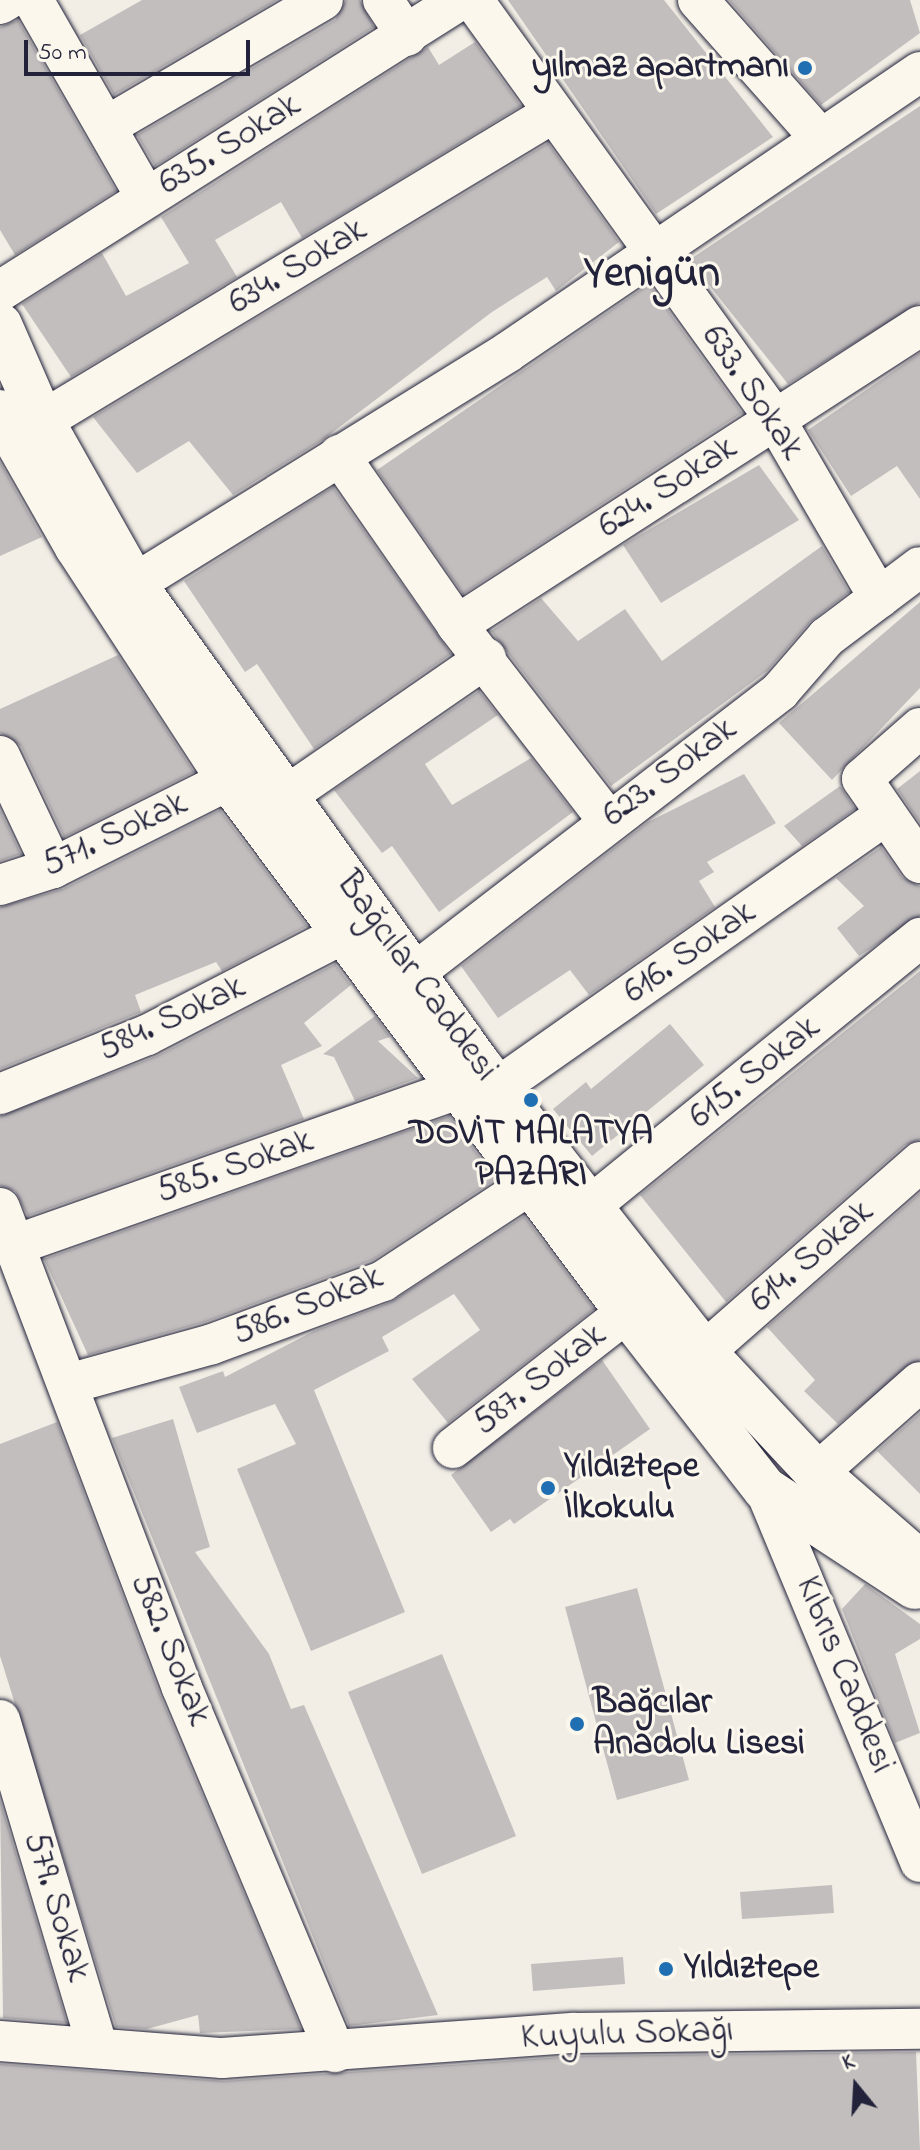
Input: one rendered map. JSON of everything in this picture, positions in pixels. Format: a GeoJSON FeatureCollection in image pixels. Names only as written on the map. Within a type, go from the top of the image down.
{"type":"FeatureCollection","features":[{"type":"Feature","properties":{"kind":"main road","name":"Bağcılar Caddesi"},"geometry":{"type":"LineString","coordinates":[[0,325],[42,421],[134,584],[413,974],[529,1185],[765,1489],[920,1591]]}},
{"type":"Feature","properties":{"kind":"main road","name":"Bağcılar Caddesi"},"geometry":{"type":"LineString","coordinates":[[0,412],[77,547],[229,780],[341,935],[476,1089],[589,1207],[704,1352],[817,1473],[920,1563]]}},
{"type":"Feature","properties":{"kind":"street"},"geometry":{"type":"LineString","coordinates":[[0,4],[7,0]]}},
{"type":"Feature","properties":{"kind":"street"},"geometry":{"type":"LineString","coordinates":[[33,0],[146,197]]}},
{"type":"Feature","properties":{"kind":"street"},"geometry":{"type":"LineString","coordinates":[[107,126],[323,0]]}},
{"type":"Feature","properties":{"kind":"street"},"geometry":{"type":"LineString","coordinates":[[383,0],[407,36]]}},
{"type":"Feature","properties":{"kind":"street","name":"635. Sokak"},"geometry":{"type":"LineString","coordinates":[[0,291],[460,0]]}},
{"type":"Feature","properties":{"kind":"street","name":"633. Sokak"},"geometry":{"type":"LineString","coordinates":[[473,0],[775,419],[879,598]]}},
{"type":"Feature","properties":{"kind":"street"},"geometry":{"type":"LineString","coordinates":[[698,0],[819,137]]}},
{"type":"Feature","properties":{"kind":"street"},"geometry":{"type":"LineString","coordinates":[[134,584],[508,352],[651,251],[920,72]]}},
{"type":"Feature","properties":{"kind":"street","name":"634. Sokak"},"geometry":{"type":"LineString","coordinates":[[42,421],[553,113]]}},
{"type":"Feature","properties":{"kind":"street","name":"624. Sokak"},"geometry":{"type":"LineString","coordinates":[[457,625],[920,326]]}},
{"type":"Feature","properties":{"kind":"street"},"geometry":{"type":"LineString","coordinates":[[339,455],[457,625],[486,658],[607,819]]}},
{"type":"Feature","properties":{"kind":"street","name":"623. Sokak"},"geometry":{"type":"LineString","coordinates":[[413,974],[607,819],[780,691],[827,637],[920,567]]}},
{"type":"Feature","properties":{"kind":"street"},"geometry":{"type":"LineString","coordinates":[[286,796],[486,658]]}},
{"type":"Feature","properties":{"kind":"street"},"geometry":{"type":"LineString","coordinates":[[920,728],[862,779],[883,817],[920,863]]}},
{"type":"Feature","properties":{"kind":"street"},"geometry":{"type":"LineString","coordinates":[[0,756],[53,868]]}},
{"type":"Feature","properties":{"kind":"street","name":"571. Sokak"},"geometry":{"type":"LineString","coordinates":[[0,885],[53,868],[229,780]]}},
{"type":"Feature","properties":{"kind":"street","name":"616. Sokak"},"geometry":{"type":"LineString","coordinates":[[476,1089],[883,817]]}},
{"type":"Feature","properties":{"kind":"street","name":"584. Sokak"},"geometry":{"type":"LineString","coordinates":[[0,1094],[147,1035],[341,935]]}},
{"type":"Feature","properties":{"kind":"street","name":"615. Sokak"},"geometry":{"type":"LineString","coordinates":[[589,1207],[920,938]]}},
{"type":"Feature","properties":{"kind":"street","name":"585. Sokak"},"geometry":{"type":"LineString","coordinates":[[15,1245],[476,1089]]}},
{"type":"Feature","properties":{"kind":"street","name":"614. Sokak"},"geometry":{"type":"LineString","coordinates":[[704,1352],[920,1162]]}},
{"type":"Feature","properties":{"kind":"street","name":"586. Sokak"},"geometry":{"type":"LineString","coordinates":[[68,1384],[212,1344],[383,1281],[529,1185]]}},
{"type":"Feature","properties":{"kind":"street","name":"582. Sokak"},"geometry":{"type":"LineString","coordinates":[[0,1208],[182,1688],[335,2052]]}},
{"type":"Feature","properties":{"kind":"street","name":"587. Sokak"},"geometry":{"type":"LineString","coordinates":[[453,1448],[627,1312]]}},
{"type":"Feature","properties":{"kind":"street"},"geometry":{"type":"LineString","coordinates":[[817,1473],[920,1382]]}},
{"type":"Feature","properties":{"kind":"street","name":"Kıbrıs Caddesi"},"geometry":{"type":"LineString","coordinates":[[765,1489],[919,1856]]}},
{"type":"Feature","properties":{"kind":"street","name":"579. Sokak"},"geometry":{"type":"LineString","coordinates":[[0,1720],[98,2048]]}},
{"type":"Feature","properties":{"kind":"street","name":"Kuyulu Sokağı"},"geometry":{"type":"LineString","coordinates":[[0,2041],[222,2058],[574,2033],[920,2029]]}},
{"type":"Feature","properties":{"kind":"building"},"geometry":{"type":"Polygon","coordinates":[[[142,0],[277,0],[114,95],[80,35],[142,0]]]}},
{"type":"Feature","properties":{"kind":"building"},"geometry":{"type":"Polygon","coordinates":[[[346,0],[360,0],[374,27],[155,166],[137,135],[335,20],[346,0]]]}},
{"type":"Feature","properties":{"kind":"building"},"geometry":{"type":"Polygon","coordinates":[[[508,0],[664,0],[773,137],[656,214],[508,0]]]}},
{"type":"Feature","properties":{"kind":"building"},"geometry":{"type":"Polygon","coordinates":[[[729,0],[910,0],[920,33],[821,105],[729,0]]]}},
{"type":"Feature","properties":{"kind":"building"},"geometry":{"type":"Polygon","coordinates":[[[18,20],[116,191],[15,255],[0,230],[0,27],[18,20]]]}},
{"type":"Feature","properties":{"kind":"building"},"geometry":{"type":"Polygon","coordinates":[[[475,42],[521,106],[302,238],[281,202],[215,240],[237,277],[71,377],[22,304],[102,253],[126,296],[189,263],[161,217],[428,47],[439,65],[475,42]]]}},
{"type":"Feature","properties":{"kind":"building"},"geometry":{"type":"Polygon","coordinates":[[[920,106],[920,303],[788,384],[689,260],[920,106]]]}},
{"type":"Feature","properties":{"kind":"building"},"geometry":{"type":"Polygon","coordinates":[[[548,143],[619,242],[556,291],[547,277],[492,312],[321,441],[233,495],[189,441],[137,473],[93,417],[548,143]]]}},
{"type":"Feature","properties":{"kind":"building"},"geometry":{"type":"Polygon","coordinates":[[[649,284],[742,413],[463,594],[377,470],[649,284]]]}},
{"type":"Feature","properties":{"kind":"building"},"geometry":{"type":"Polygon","coordinates":[[[920,353],[920,499],[897,466],[851,496],[808,430],[920,353]]]}},
{"type":"Feature","properties":{"kind":"building"},"geometry":{"type":"Polygon","coordinates":[[[0,462],[42,537],[0,556],[0,462]]]}},
{"type":"Feature","properties":{"kind":"building"},"geometry":{"type":"Polygon","coordinates":[[[759,465],[799,520],[661,603],[623,545],[759,465]]]}},
{"type":"Feature","properties":{"kind":"building"},"geometry":{"type":"Polygon","coordinates":[[[333,487],[451,654],[314,749],[257,664],[245,672],[184,581],[333,487]]]}},
{"type":"Feature","properties":{"kind":"building"},"geometry":{"type":"Polygon","coordinates":[[[822,546],[849,592],[810,622],[767,671],[611,786],[491,631],[541,598],[578,641],[625,609],[662,661],[822,546]]]}},
{"type":"Feature","properties":{"kind":"building"},"geometry":{"type":"Polygon","coordinates":[[[920,602],[920,688],[832,780],[779,723],[920,602]]]}},
{"type":"Feature","properties":{"kind":"building"},"geometry":{"type":"Polygon","coordinates":[[[118,655],[194,772],[64,837],[21,746],[0,733],[0,709],[118,655]]]}},
{"type":"Feature","properties":{"kind":"building"},"geometry":{"type":"Polygon","coordinates":[[[479,691],[498,715],[425,764],[452,805],[531,758],[573,812],[439,912],[392,846],[382,853],[334,790],[479,691]]]}},
{"type":"Feature","properties":{"kind":"building"},"geometry":{"type":"Polygon","coordinates":[[[920,771],[920,823],[897,789],[920,771]]]}},
{"type":"Feature","properties":{"kind":"building"},"geometry":{"type":"Polygon","coordinates":[[[744,774],[776,823],[707,862],[714,872],[699,881],[715,907],[589,995],[570,970],[498,1018],[461,966],[648,822],[744,774]]]}},
{"type":"Feature","properties":{"kind":"building"},"geometry":{"type":"Polygon","coordinates":[[[840,786],[855,809],[802,846],[784,826],[840,786]]]}},
{"type":"Feature","properties":{"kind":"building"},"geometry":{"type":"Polygon","coordinates":[[[0,810],[21,854],[0,861],[0,810]]]}},
{"type":"Feature","properties":{"kind":"building"},"geometry":{"type":"Polygon","coordinates":[[[220,810],[307,926],[222,971],[216,962],[135,995],[141,1012],[0,1069],[0,907],[63,889],[220,810]]]}},
{"type":"Feature","properties":{"kind":"building"},"geometry":{"type":"Polygon","coordinates":[[[881,847],[902,877],[920,886],[920,916],[859,956],[837,928],[864,906],[836,878],[881,847]]]}},
{"type":"Feature","properties":{"kind":"building"},"geometry":{"type":"Polygon","coordinates":[[[335,964],[351,985],[304,1023],[322,1046],[281,1065],[304,1119],[28,1216],[15,1191],[0,1186],[0,1116],[157,1056],[335,964]]]}},
{"type":"Feature","properties":{"kind":"building"},"geometry":{"type":"Polygon","coordinates":[[[920,971],[920,1140],[905,1145],[726,1302],[640,1195],[920,971]]]}},
{"type":"Feature","properties":{"kind":"building"},"geometry":{"type":"Polygon","coordinates":[[[375,1016],[390,1037],[378,1041],[418,1078],[355,1101],[334,1057],[323,1054],[375,1016]]]}},
{"type":"Feature","properties":{"kind":"building"},"geometry":{"type":"Polygon","coordinates":[[[670,1024],[704,1065],[592,1156],[553,1109],[586,1082],[591,1089],[670,1024]]]}},
{"type":"Feature","properties":{"kind":"building"},"geometry":{"type":"Polygon","coordinates":[[[449,1116],[496,1179],[373,1260],[205,1322],[88,1355],[44,1259],[449,1116]]]}},
{"type":"Feature","properties":{"kind":"building"},"geometry":{"type":"Polygon","coordinates":[[[920,1193],[920,1360],[838,1424],[804,1391],[815,1380],[767,1327],[920,1193]]]}},
{"type":"Feature","properties":{"kind":"building"},"geometry":{"type":"Polygon","coordinates":[[[524,1216],[594,1309],[448,1423],[412,1379],[480,1330],[454,1294],[382,1337],[389,1351],[314,1390],[405,1612],[311,1651],[237,1469],[296,1444],[275,1404],[197,1433],[179,1387],[223,1371],[225,1377],[314,1331],[391,1302],[524,1216]]]}},
{"type":"Feature","properties":{"kind":"building"},"geometry":{"type":"Polygon","coordinates":[[[602,1360],[650,1429],[514,1524],[510,1519],[491,1532],[451,1475],[602,1360]]]}},
{"type":"Feature","properties":{"kind":"building"},"geometry":{"type":"Polygon","coordinates":[[[920,1413],[920,1494],[877,1451],[920,1413]]]}},
{"type":"Feature","properties":{"kind":"building"},"geometry":{"type":"Polygon","coordinates":[[[173,1419],[210,1547],[195,1552],[269,1654],[291,1709],[304,1705],[438,2015],[349,2026],[112,1438],[173,1419]]]}},
{"type":"Feature","properties":{"kind":"building"},"geometry":{"type":"Polygon","coordinates":[[[57,1422],[161,1697],[301,2029],[200,2033],[198,2015],[147,2029],[116,2027],[0,1656],[0,1444],[57,1422]]]}},
{"type":"Feature","properties":{"kind":"building"},"geometry":{"type":"Polygon","coordinates":[[[865,1584],[920,1624],[920,1639],[895,1654],[920,1733],[895,1743],[842,1609],[865,1584]]]}},
{"type":"Feature","properties":{"kind":"building"},"geometry":{"type":"Polygon","coordinates":[[[637,1588],[689,1780],[617,1800],[565,1607],[637,1588]]]}},
{"type":"Feature","properties":{"kind":"building"},"geometry":{"type":"Polygon","coordinates":[[[442,1654],[516,1836],[422,1874],[348,1692],[442,1654]]]}},
{"type":"Feature","properties":{"kind":"building"},"geometry":{"type":"Polygon","coordinates":[[[0,1800],[67,2023],[3,2018],[0,1800]]]}},
{"type":"Feature","properties":{"kind":"building"},"geometry":{"type":"Polygon","coordinates":[[[832,1885],[834,1913],[742,1919],[740,1892],[832,1885]]]}},
{"type":"Feature","properties":{"kind":"building"},"geometry":{"type":"Polygon","coordinates":[[[623,1957],[625,1984],[533,1991],[531,1964],[623,1957]]]}},
{"type":"Feature","properties":{"kind":"building"},"geometry":{"type":"Polygon","coordinates":[[[916,2052],[920,2150],[0,2150],[0,2064],[224,2081],[575,2056],[916,2052]]]}},
{"type":"Feature","properties":{"kind":"place","name":"yılmaz apartmanı"},"geometry":{"type":"Point","coordinates":[805,68]}},
{"type":"Feature","properties":{"kind":"place","name":"DOVİT MALATYA PAZARI"},"geometry":{"type":"Point","coordinates":[531,1100]}},
{"type":"Feature","properties":{"kind":"place","name":"Yıldıztepe İlkokulu"},"geometry":{"type":"Point","coordinates":[548,1488]}},
{"type":"Feature","properties":{"kind":"place","name":"Bağcılar Anadolu Lisesi"},"geometry":{"type":"Point","coordinates":[577,1724]}},
{"type":"Feature","properties":{"kind":"place","name":"Yıldıztepe"},"geometry":{"type":"Point","coordinates":[666,1969]}},
{"type":"Feature","properties":{"kind":"district","name":"Yenigün"},"geometry":{"type":"Point","coordinates":[652,274]}}]}
